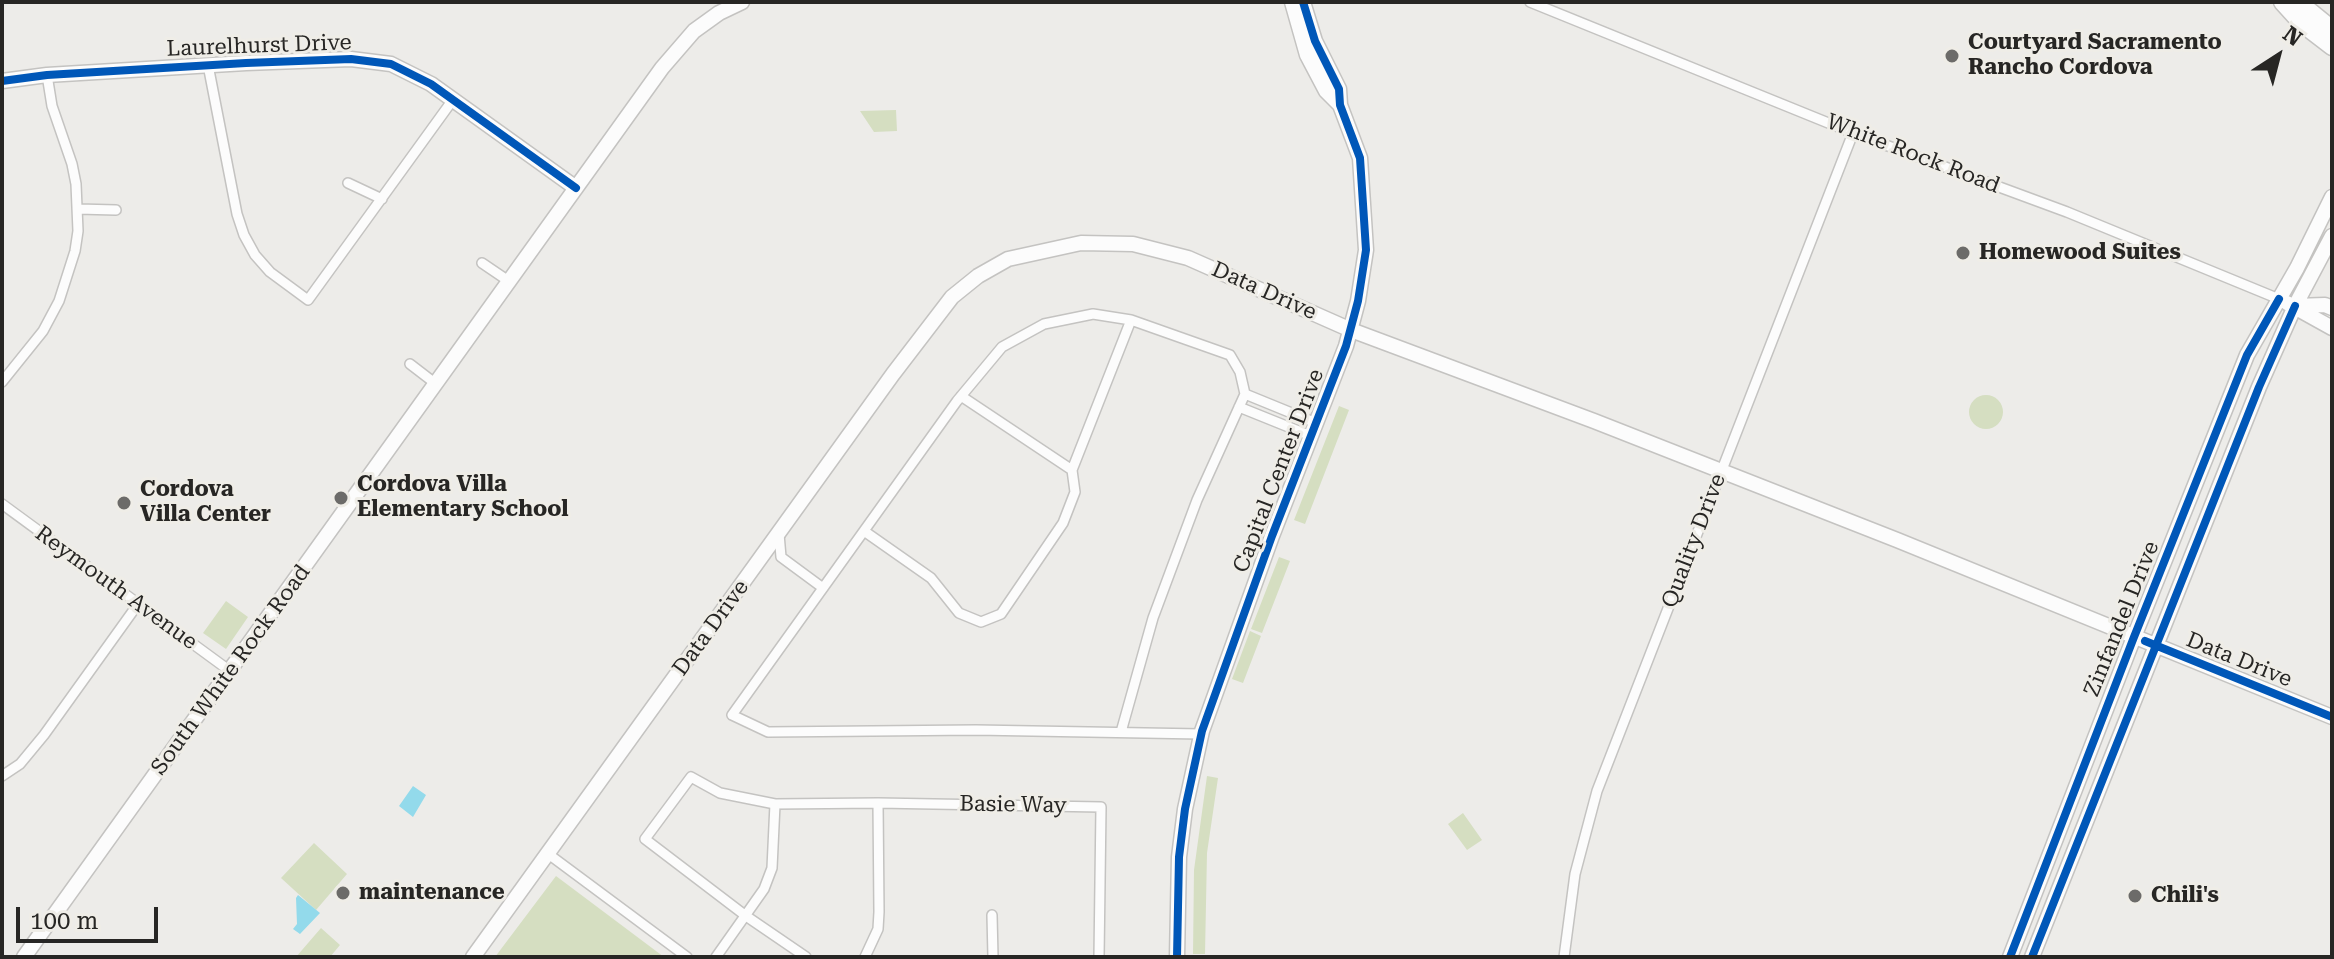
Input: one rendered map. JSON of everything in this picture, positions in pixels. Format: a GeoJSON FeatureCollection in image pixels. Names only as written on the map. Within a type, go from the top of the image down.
{"type":"FeatureCollection","features":[{"type":"Feature","properties":{"kind":"highway"},"geometry":{"type":"LineString","coordinates":[[2282,2],[2302,24],[2332,47]]}},
{"type":"Feature","properties":{"kind":"highway"},"geometry":{"type":"LineString","coordinates":[[2299,2],[2332,29]]}},
{"type":"Feature","properties":{"kind":"street","name":"South White Rock Road"},"geometry":{"type":"LineString","coordinates":[[24,957],[676,50],[709,20],[742,2]]}},
{"type":"Feature","properties":{"kind":"street","name":"Capital Center Drive"},"geometry":{"type":"LineString","coordinates":[[1292,2],[1307,55],[1326,91],[1340,105]]}},
{"type":"Feature","properties":{"kind":"street","name":"Capital Center Drive"},"geometry":{"type":"LineString","coordinates":[[1177,957],[1179,857],[1187,797],[1201,734],[1266,550],[1351,330],[1363,275],[1366,226],[1360,158],[1340,105],[1339,89],[1315,41],[1303,2]]}},
{"type":"Feature","properties":{"kind":"street","name":"White Rock Road"},"geometry":{"type":"LineString","coordinates":[[1530,2],[1853,133],[2067,212],[2295,306],[2332,328]]}},
{"type":"Feature","properties":{"kind":"street","name":"Laurelhurst Drive"},"geometry":{"type":"LineString","coordinates":[[2,81],[47,75],[208,65],[351,59],[377,61],[420,78],[576,188]]}},
{"type":"Feature","properties":{"kind":"street"},"geometry":{"type":"LineString","coordinates":[[208,65],[240,225],[255,255],[278,280],[308,300],[452,101]]}},
{"type":"Feature","properties":{"kind":"street"},"geometry":{"type":"LineString","coordinates":[[2,382],[6,366],[43,331],[59,301],[75,251],[78,209],[72,164],[52,106],[47,75]]}},
{"type":"Feature","properties":{"kind":"street","name":"Quality Drive"},"geometry":{"type":"LineString","coordinates":[[1564,957],[1575,874],[1595,797],[1853,133]]}},
{"type":"Feature","properties":{"kind":"street"},"geometry":{"type":"LineString","coordinates":[[348,183],[382,199]]}},
{"type":"Feature","properties":{"kind":"street","name":"Zinfandel Drive"},"geometry":{"type":"LineString","coordinates":[[2010,957],[2247,355],[2332,197]]}},
{"type":"Feature","properties":{"kind":"street"},"geometry":{"type":"LineString","coordinates":[[78,209],[116,210]]}},
{"type":"Feature","properties":{"kind":"street","name":"Zinfandel Drive"},"geometry":{"type":"LineString","coordinates":[[2032,957],[2213,501],[2295,306],[2332,236]]}},
{"type":"Feature","properties":{"kind":"street","name":"Data Drive"},"geometry":{"type":"LineString","coordinates":[[473,957],[943,307],[960,289],[1008,259],[1081,243],[1133,244],[1188,258],[1351,330],[1594,421],[1932,554],[2332,717]]}},
{"type":"Feature","properties":{"kind":"street"},"geometry":{"type":"LineString","coordinates":[[482,263],[510,282]]}},
{"type":"Feature","properties":{"kind":"street","name":"White Rock Road"},"geometry":{"type":"LineString","coordinates":[[2295,306],[2325,305],[2332,308]]}},
{"type":"Feature","properties":{"kind":"street"},"geometry":{"type":"LineString","coordinates":[[1121,732],[1153,618],[1197,500],[1245,394],[1240,372],[1230,355],[1131,320],[1093,314],[1044,324],[1002,347],[961,396],[732,715],[768,732],[976,730],[1201,734]]}},
{"type":"Feature","properties":{"kind":"street"},"geometry":{"type":"LineString","coordinates":[[864,531],[931,578],[959,613],[981,622],[1001,614],[1063,523],[1075,492],[1072,470],[1131,320]]}},
{"type":"Feature","properties":{"kind":"street"},"geometry":{"type":"LineString","coordinates":[[410,364],[436,384]]}},
{"type":"Feature","properties":{"kind":"street"},"geometry":{"type":"LineString","coordinates":[[2213,501],[2205,485],[2237,400],[2235,387]]}},
{"type":"Feature","properties":{"kind":"street"},"geometry":{"type":"LineString","coordinates":[[1245,394],[1314,430]]}},
{"type":"Feature","properties":{"kind":"street"},"geometry":{"type":"LineString","coordinates":[[961,396],[1072,470]]}},
{"type":"Feature","properties":{"kind":"street"},"geometry":{"type":"LineString","coordinates":[[1239,407],[1314,430]]}},
{"type":"Feature","properties":{"kind":"street"},"geometry":{"type":"LineString","coordinates":[[2192,493],[2199,504],[2191,536],[2196,546]]}},
{"type":"Feature","properties":{"kind":"street","name":"Reymouth Avenue"},"geometry":{"type":"LineString","coordinates":[[2,504],[230,671]]}},
{"type":"Feature","properties":{"kind":"street"},"geometry":{"type":"LineString","coordinates":[[779,534],[781,557],[823,588]]}},
{"type":"Feature","properties":{"kind":"street"},"geometry":{"type":"LineString","coordinates":[[2,776],[20,764],[44,735],[138,604]]}},
{"type":"Feature","properties":{"kind":"street","name":"Basie Way"},"geometry":{"type":"LineString","coordinates":[[746,916],[645,839],[691,777],[720,793],[775,804],[1101,807],[1099,957]]}},
{"type":"Feature","properties":{"kind":"street"},"geometry":{"type":"LineString","coordinates":[[865,957],[879,921],[878,803]]}},
{"type":"Feature","properties":{"kind":"street"},"geometry":{"type":"LineString","coordinates":[[716,957],[764,889],[772,868],[775,804]]}},
{"type":"Feature","properties":{"kind":"street"},"geometry":{"type":"LineString","coordinates":[[547,853],[687,957]]}},
{"type":"Feature","properties":{"kind":"street"},"geometry":{"type":"LineString","coordinates":[[992,915],[993,957]]}},
{"type":"Feature","properties":{"kind":"street"},"geometry":{"type":"LineString","coordinates":[[746,916],[806,957]]}},
{"type":"Feature","properties":{"kind":"green space"},"geometry":{"type":"Polygon","coordinates":[[[896,110],[897,131],[874,132],[860,111],[896,110]]]}},
{"type":"Feature","properties":{"kind":"green space"},"geometry":{"type":"Polygon","coordinates":[[[1986,395],[1998,400],[2003,412],[1998,424],[1986,429],[1974,424],[1969,412],[1974,400],[1986,395]]]}},
{"type":"Feature","properties":{"kind":"green space"},"geometry":{"type":"Polygon","coordinates":[[[1339,406],[1349,410],[1305,524],[1294,520],[1339,406]]]}},
{"type":"Feature","properties":{"kind":"green space"},"geometry":{"type":"Polygon","coordinates":[[[1279,557],[1290,561],[1262,633],[1251,629],[1279,557]]]}},
{"type":"Feature","properties":{"kind":"green space"},"geometry":{"type":"Polygon","coordinates":[[[226,601],[248,617],[226,649],[203,633],[226,601]]]}},
{"type":"Feature","properties":{"kind":"green space"},"geometry":{"type":"Polygon","coordinates":[[[1250,631],[1261,636],[1243,683],[1232,679],[1250,631]]]}},
{"type":"Feature","properties":{"kind":"green space"},"geometry":{"type":"Polygon","coordinates":[[[1207,776],[1218,778],[1207,853],[1205,954],[1193,954],[1194,870],[1207,776]]]}},
{"type":"Feature","properties":{"kind":"green space"},"geometry":{"type":"Polygon","coordinates":[[[1463,813],[1482,840],[1467,850],[1448,824],[1463,813]]]}},
{"type":"Feature","properties":{"kind":"green space"},"geometry":{"type":"Polygon","coordinates":[[[314,843],[347,874],[316,910],[281,878],[314,843]]]}},
{"type":"Feature","properties":{"kind":"green space"},"geometry":{"type":"Polygon","coordinates":[[[556,876],[664,957],[495,957],[556,876]]]}},
{"type":"Feature","properties":{"kind":"green space"},"geometry":{"type":"Polygon","coordinates":[[[321,928],[340,945],[330,957],[296,957],[321,928]]]}},
{"type":"Feature","properties":{"kind":"water"},"geometry":{"type":"Polygon","coordinates":[[[413,786],[426,795],[413,817],[399,806],[413,786]]]}},
{"type":"Feature","properties":{"kind":"water"},"geometry":{"type":"Polygon","coordinates":[[[298,895],[320,913],[300,934],[293,929],[297,924],[298,895]]]}},
{"type":"Feature","properties":{"kind":"cycle path"},"geometry":{"type":"LineString","coordinates":[[1177,957],[1179,857],[1185,809],[1202,731],[1272,536],[1346,346],[1358,301],[1366,250],[1360,158],[1340,105],[1339,89],[1315,41],[1303,2]]}},
{"type":"Feature","properties":{"kind":"cycle path"},"geometry":{"type":"LineString","coordinates":[[2,81],[47,75],[246,63],[351,59],[391,64],[431,84],[576,188]]}},
{"type":"Feature","properties":{"kind":"cycle path"},"geometry":{"type":"LineString","coordinates":[[2010,957],[2247,355],[2279,299]]}},
{"type":"Feature","properties":{"kind":"cycle path"},"geometry":{"type":"LineString","coordinates":[[2032,957],[2259,387],[2295,306]]}},
{"type":"Feature","properties":{"kind":"cycle path"},"geometry":{"type":"LineString","coordinates":[[2145,641],[2332,717]]}},
{"type":"Feature","properties":{"kind":"place","name":"Courtyard Sacramento Rancho Cordova"},"geometry":{"type":"Point","coordinates":[1952,56]}},
{"type":"Feature","properties":{"kind":"place","name":"Homewood Suites"},"geometry":{"type":"Point","coordinates":[1963,253]}},
{"type":"Feature","properties":{"kind":"place","name":"Cordova Villa Elementary School"},"geometry":{"type":"Point","coordinates":[341,498]}},
{"type":"Feature","properties":{"kind":"place","name":"Cordova Villa Center"},"geometry":{"type":"Point","coordinates":[124,503]}},
{"type":"Feature","properties":{"kind":"place","name":"maintenance"},"geometry":{"type":"Point","coordinates":[343,893]}},
{"type":"Feature","properties":{"kind":"place","name":"Chili's"},"geometry":{"type":"Point","coordinates":[2135,896]}}]}
